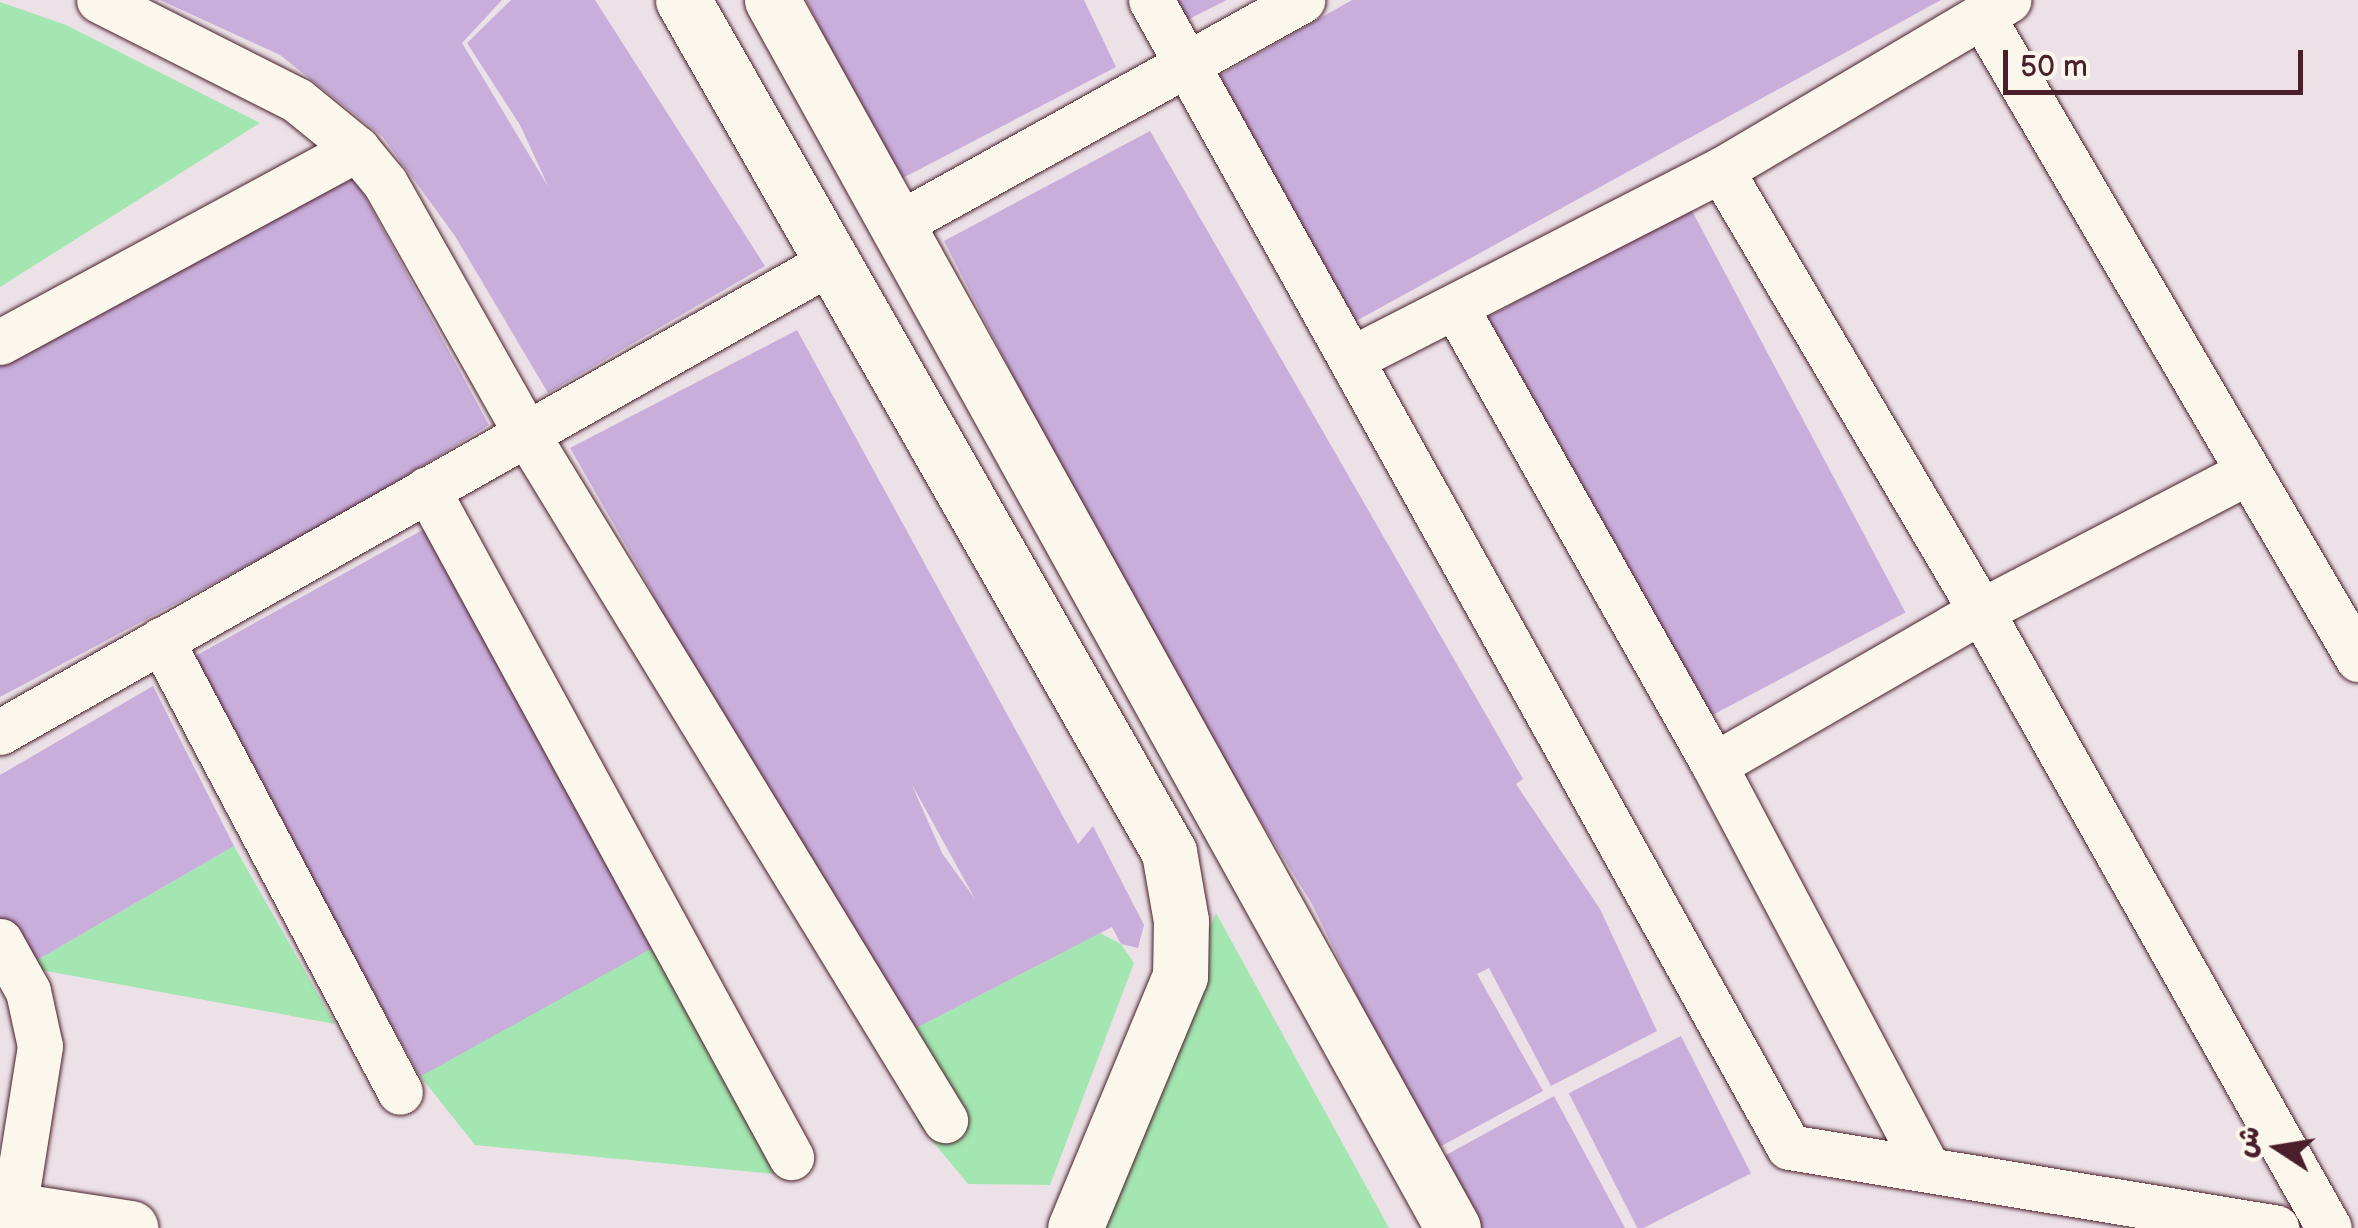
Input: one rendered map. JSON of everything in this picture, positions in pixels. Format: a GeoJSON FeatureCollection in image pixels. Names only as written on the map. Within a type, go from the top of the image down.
{"type":"FeatureCollection","features":[{"type":"Feature","properties":{"kind":"street"},"geometry":{"type":"LineString","coordinates":[[100,0],[297,100],[357,149],[408,221],[526,433],[946,1120]]}},
{"type":"Feature","properties":{"kind":"street"},"geometry":{"type":"LineString","coordinates":[[683,0],[1169,852],[1180,921],[1180,976],[1076,1228]]}},
{"type":"Feature","properties":{"kind":"street"},"geometry":{"type":"LineString","coordinates":[[772,0],[893,227],[1223,805],[1453,1228]]}},
{"type":"Feature","properties":{"kind":"street"},"geometry":{"type":"LineString","coordinates":[[1151,0],[1789,1147],[2276,1228]]}},
{"type":"Feature","properties":{"kind":"street"},"geometry":{"type":"LineString","coordinates":[[893,227],[1302,0]]}},
{"type":"Feature","properties":{"kind":"street"},"geometry":{"type":"LineString","coordinates":[[1351,359],[1457,310],[1721,170],[1995,8],[2248,472],[2358,659]]}},
{"type":"Feature","properties":{"kind":"street"},"geometry":{"type":"LineString","coordinates":[[0,342],[357,149]]}},
{"type":"Feature","properties":{"kind":"street"},"geometry":{"type":"LineString","coordinates":[[1721,170],[1981,610],[2329,1228]]}},
{"type":"Feature","properties":{"kind":"street"},"geometry":{"type":"LineString","coordinates":[[0,732],[830,262]]}},
{"type":"Feature","properties":{"kind":"street"},"geometry":{"type":"LineString","coordinates":[[1457,310],[1714,765],[1926,1168]]}},
{"type":"Feature","properties":{"kind":"street"},"geometry":{"type":"LineString","coordinates":[[1714,765],[1981,610],[2248,472]]}},
{"type":"Feature","properties":{"kind":"street"},"geometry":{"type":"LineString","coordinates":[[427,489],[791,1157]]}},
{"type":"Feature","properties":{"kind":"street"},"geometry":{"type":"LineString","coordinates":[[160,640],[400,1092]]}},
{"type":"Feature","properties":{"kind":"street"},"geometry":{"type":"LineString","coordinates":[[1169,852],[1223,805]]}},
{"type":"Feature","properties":{"kind":"street"},"geometry":{"type":"LineString","coordinates":[[0,941],[28,991],[40,1046],[7,1209],[130,1228]]}},
{"type":"Feature","properties":{"kind":"green space"},"geometry":{"type":"Polygon","coordinates":[[[0,2],[66,25],[260,123],[0,287],[0,2]]]}},
{"type":"Feature","properties":{"kind":"green space"},"geometry":{"type":"Polygon","coordinates":[[[234,846],[335,1024],[25,967],[234,846]]]}},
{"type":"Feature","properties":{"kind":"green space"},"geometry":{"type":"Polygon","coordinates":[[[1216,913],[1389,1228],[1084,1228],[1216,913]]]}},
{"type":"Feature","properties":{"kind":"green space"},"geometry":{"type":"Polygon","coordinates":[[[1100,933],[1121,944],[1134,963],[1050,1185],[968,1184],[920,1126],[883,1045],[1100,933]]]}},
{"type":"Feature","properties":{"kind":"green space"},"geometry":{"type":"Polygon","coordinates":[[[654,947],[784,1175],[475,1145],[413,1067],[654,947]]]}},
{"type":"Feature","properties":{"kind":"building"},"geometry":{"type":"Polygon","coordinates":[[[160,0],[502,0],[462,43],[549,188],[520,125],[467,43],[511,0],[595,0],[765,266],[548,393],[455,236],[382,136],[280,55],[160,0]]]}},
{"type":"Feature","properties":{"kind":"building"},"geometry":{"type":"Polygon","coordinates":[[[806,0],[1084,0],[1116,67],[897,181],[806,0]]]}},
{"type":"Feature","properties":{"kind":"building"},"geometry":{"type":"Polygon","coordinates":[[[1168,0],[1227,0],[1181,23],[1168,0]]]}},
{"type":"Feature","properties":{"kind":"building"},"geometry":{"type":"Polygon","coordinates":[[[1352,0],[1941,0],[1336,332],[1203,85],[1352,0]]]}},
{"type":"Feature","properties":{"kind":"building"},"geometry":{"type":"Polygon","coordinates":[[[1150,131],[1523,779],[1516,784],[1600,909],[1657,1031],[1551,1086],[1489,968],[1477,974],[1543,1091],[1432,1151],[1312,904],[1149,642],[944,241],[1150,131]]]}},
{"type":"Feature","properties":{"kind":"building"},"geometry":{"type":"Polygon","coordinates":[[[349,167],[489,425],[346,513],[0,697],[0,365],[349,167]]]}},
{"type":"Feature","properties":{"kind":"building"},"geometry":{"type":"Polygon","coordinates":[[[1691,209],[1906,613],[1684,730],[1469,327],[1691,209]]]}},
{"type":"Feature","properties":{"kind":"building"},"geometry":{"type":"Polygon","coordinates":[[[797,330],[1078,844],[1093,826],[1144,925],[1138,948],[1121,944],[1112,927],[883,1045],[644,577],[570,448],[797,330]],[[911,783],[942,853],[975,899],[911,783]]]}},
{"type":"Feature","properties":{"kind":"building"},"geometry":{"type":"Polygon","coordinates":[[[426,528],[657,945],[420,1077],[189,659],[426,528]]]}},
{"type":"Feature","properties":{"kind":"building"},"geometry":{"type":"Polygon","coordinates":[[[153,686],[234,846],[25,967],[0,924],[0,775],[153,686]]]}},
{"type":"Feature","properties":{"kind":"building"},"geometry":{"type":"Polygon","coordinates":[[[1681,1036],[1751,1173],[1637,1228],[1569,1093],[1681,1036]]]}},
{"type":"Feature","properties":{"kind":"building"},"geometry":{"type":"Polygon","coordinates":[[[1554,1096],[1625,1228],[1470,1228],[1435,1161],[1554,1096]]]}}]}
